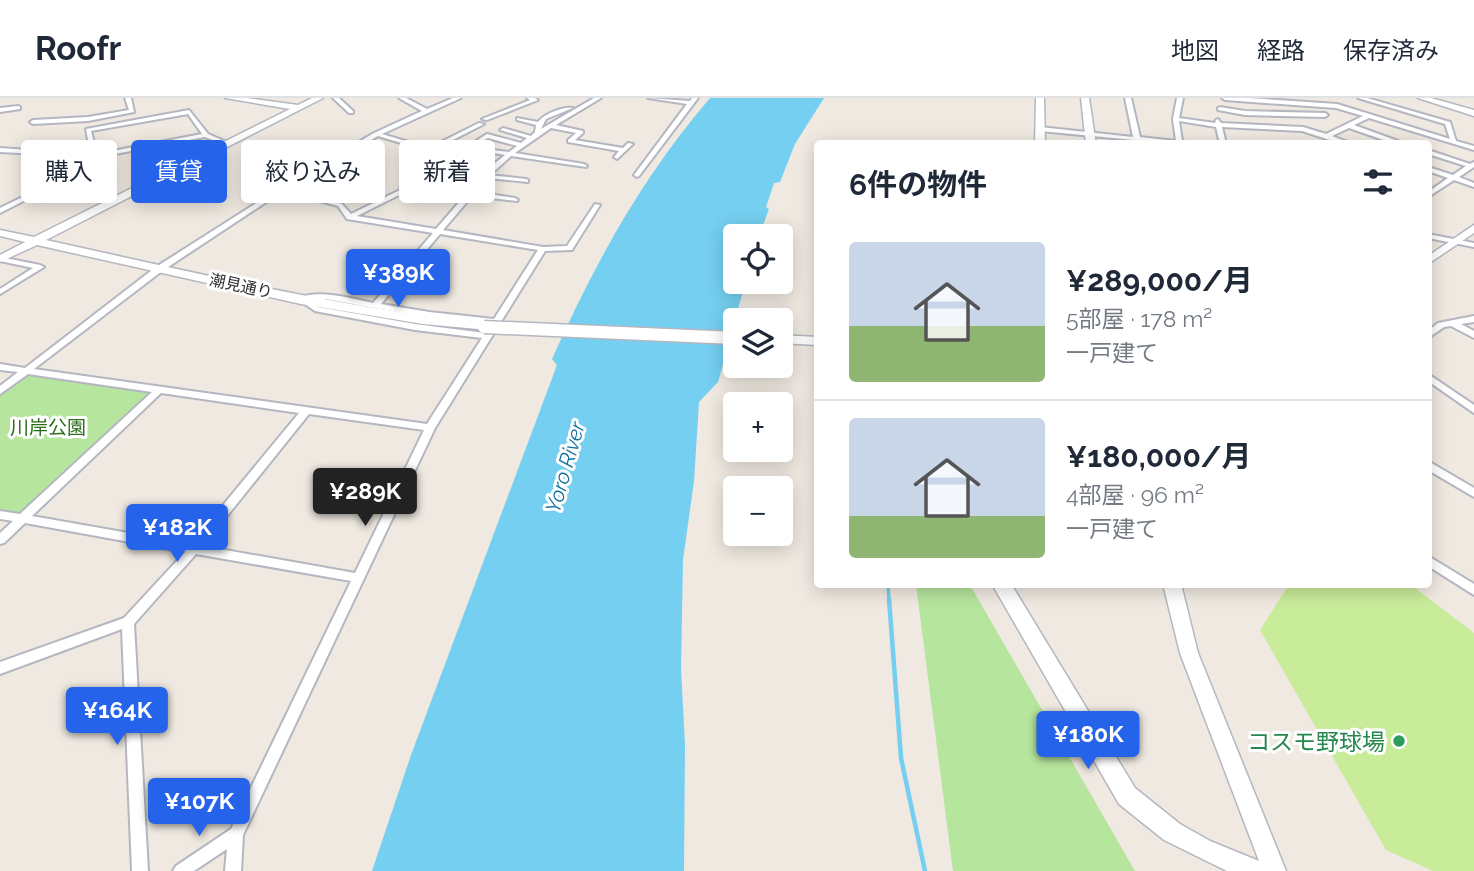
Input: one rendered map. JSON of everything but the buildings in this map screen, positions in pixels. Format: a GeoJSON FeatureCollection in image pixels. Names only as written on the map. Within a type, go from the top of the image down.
{"type":"FeatureCollection","features":[{"type":"Feature","properties":{"kind":"street"},"geometry":{"type":"LineString","coordinates":[[33,122],[61,123],[121,116],[132,111],[128,98]]}},
{"type":"Feature","properties":{"kind":"street"},"geometry":{"type":"LineString","coordinates":[[229,98],[252,99],[299,108]]}},
{"type":"Feature","properties":{"kind":"street"},"geometry":{"type":"LineString","coordinates":[[1,259],[319,98]]}},
{"type":"Feature","properties":{"kind":"street"},"geometry":{"type":"LineString","coordinates":[[336,98],[351,112]]}},
{"type":"Feature","properties":{"kind":"street"},"geometry":{"type":"LineString","coordinates":[[402,98],[426,111]]}},
{"type":"Feature","properties":{"kind":"street"},"geometry":{"type":"LineString","coordinates":[[366,140],[458,98]]}},
{"type":"Feature","properties":{"kind":"street"},"geometry":{"type":"LineString","coordinates":[[448,140],[535,100],[530,98]]}},
{"type":"Feature","properties":{"kind":"street"},"geometry":{"type":"LineString","coordinates":[[495,166],[550,126],[598,98]]}},
{"type":"Feature","properties":{"kind":"street"},"geometry":{"type":"LineString","coordinates":[[651,98],[692,101]]}},
{"type":"Feature","properties":{"kind":"street"},"geometry":{"type":"LineString","coordinates":[[1040,98],[1040,140]]}},
{"type":"Feature","properties":{"kind":"street"},"geometry":{"type":"LineString","coordinates":[[1085,98],[1090,139]]}},
{"type":"Feature","properties":{"kind":"street"},"geometry":{"type":"LineString","coordinates":[[1128,98],[1138,140]]}},
{"type":"Feature","properties":{"kind":"street"},"geometry":{"type":"LineString","coordinates":[[1179,140],[1176,119],[1180,98]]}},
{"type":"Feature","properties":{"kind":"street"},"geometry":{"type":"LineString","coordinates":[[1222,140],[1218,125],[1224,98],[1326,105],[1474,149]]}},
{"type":"Feature","properties":{"kind":"street"},"geometry":{"type":"LineString","coordinates":[[1361,98],[1448,123],[1454,143]]}},
{"type":"Feature","properties":{"kind":"street"},"geometry":{"type":"LineString","coordinates":[[1328,136],[1399,98]]}},
{"type":"Feature","properties":{"kind":"street"},"geometry":{"type":"LineString","coordinates":[[1422,98],[1474,113]]}},
{"type":"Feature","properties":{"kind":"street"},"geometry":{"type":"LineString","coordinates":[[637,175],[692,101]]}},
{"type":"Feature","properties":{"kind":"street"},"geometry":{"type":"LineString","coordinates":[[553,106],[581,108]]}},
{"type":"Feature","properties":{"kind":"street"},"geometry":{"type":"LineString","coordinates":[[0,110],[18,108]]}},
{"type":"Feature","properties":{"kind":"street"},"geometry":{"type":"LineString","coordinates":[[535,136],[544,118],[570,108]]}},
{"type":"Feature","properties":{"kind":"street"},"geometry":{"type":"LineString","coordinates":[[1220,109],[1245,113],[1325,114]]}},
{"type":"Feature","properties":{"kind":"street"},"geometry":{"type":"LineString","coordinates":[[206,135],[94,156],[88,130],[189,112],[206,135],[228,144]]}},
{"type":"Feature","properties":{"kind":"street"},"geometry":{"type":"LineString","coordinates":[[519,119],[539,124]]}},
{"type":"Feature","properties":{"kind":"street"},"geometry":{"type":"LineString","coordinates":[[1176,119],[1218,125],[1294,128],[1339,140]]}},
{"type":"Feature","properties":{"kind":"street"},"geometry":{"type":"LineString","coordinates":[[1347,125],[1391,140]]}},
{"type":"Feature","properties":{"kind":"street"},"geometry":{"type":"LineString","coordinates":[[550,126],[581,132],[570,141],[624,150]]}},
{"type":"Feature","properties":{"kind":"street"},"geometry":{"type":"LineString","coordinates":[[503,130],[535,136]]}},
{"type":"Feature","properties":{"kind":"street"},"geometry":{"type":"LineString","coordinates":[[1040,130],[1090,139],[1114,140]]}},
{"type":"Feature","properties":{"kind":"street"},"geometry":{"type":"LineString","coordinates":[[376,134],[399,141]]}},
{"type":"Feature","properties":{"kind":"street"},"geometry":{"type":"LineString","coordinates":[[522,145],[487,136],[478,145],[508,155],[584,166]]}},
{"type":"Feature","properties":{"kind":"street"},"geometry":{"type":"LineString","coordinates":[[617,157],[630,144]]}},
{"type":"Feature","properties":{"kind":"street"},"geometry":{"type":"LineString","coordinates":[[0,149],[41,152],[42,190],[0,211]]}},
{"type":"Feature","properties":{"kind":"street"},"geometry":{"type":"LineString","coordinates":[[1432,153],[1472,165]]}},
{"type":"Feature","properties":{"kind":"street"},"geometry":{"type":"LineString","coordinates":[[1432,191],[1472,165]]}},
{"type":"Feature","properties":{"kind":"street"},"geometry":{"type":"LineString","coordinates":[[1432,170],[1474,185]]}},
{"type":"Feature","properties":{"kind":"street"},"geometry":{"type":"LineString","coordinates":[[495,177],[526,181]]}},
{"type":"Feature","properties":{"kind":"street"},"geometry":{"type":"LineString","coordinates":[[350,217],[399,193]]}},
{"type":"Feature","properties":{"kind":"street"},"geometry":{"type":"LineString","coordinates":[[495,197],[515,200]]}},
{"type":"Feature","properties":{"kind":"street"},"geometry":{"type":"LineString","coordinates":[[0,391],[159,269],[260,203]]}},
{"type":"Feature","properties":{"kind":"street"},"geometry":{"type":"LineString","coordinates":[[333,203],[340,205],[350,217],[543,248],[569,248],[597,205]]}},
{"type":"Feature","properties":{"kind":"street"},"geometry":{"type":"LineString","coordinates":[[375,306],[463,203]]}},
{"type":"Feature","properties":{"kind":"street"},"geometry":{"type":"LineString","coordinates":[[1432,258],[1474,228]]}},
{"type":"Feature","properties":{"kind":"street","name":"潮見通り"},"geometry":{"type":"LineString","coordinates":[[0,233],[159,269],[402,318],[488,328],[723,338]]}},
{"type":"Feature","properties":{"kind":"street"},"geometry":{"type":"LineString","coordinates":[[1432,237],[1474,245]]}},
{"type":"Feature","properties":{"kind":"street"},"geometry":{"type":"LineString","coordinates":[[233,871],[236,834],[430,428],[488,328],[543,248]]}},
{"type":"Feature","properties":{"kind":"street"},"geometry":{"type":"LineString","coordinates":[[0,292],[40,267],[1,259]]}},
{"type":"Feature","properties":{"kind":"street"},"geometry":{"type":"LineString","coordinates":[[302,298],[326,297],[488,328]]}},
{"type":"Feature","properties":{"kind":"street"},"geometry":{"type":"LineString","coordinates":[[1432,332],[1441,325],[1474,319]]}},
{"type":"Feature","properties":{"kind":"street"},"geometry":{"type":"LineString","coordinates":[[1453,323],[1474,335]]}},
{"type":"Feature","properties":{"kind":"street"},"geometry":{"type":"LineString","coordinates":[[793,340],[814,341]]}},
{"type":"Feature","properties":{"kind":"street"},"geometry":{"type":"LineString","coordinates":[[0,368],[430,428]]}},
{"type":"Feature","properties":{"kind":"street"},"geometry":{"type":"LineString","coordinates":[[1432,380],[1474,410]]}},
{"type":"Feature","properties":{"kind":"street"},"geometry":{"type":"LineString","coordinates":[[0,540],[158,391]]}},
{"type":"Feature","properties":{"kind":"street"},"geometry":{"type":"LineString","coordinates":[[0,668],[128,622],[193,550],[306,411]]}},
{"type":"Feature","properties":{"kind":"street"},"geometry":{"type":"LineString","coordinates":[[1432,467],[1471,488]]}},
{"type":"Feature","properties":{"kind":"street"},"geometry":{"type":"LineString","coordinates":[[0,515],[359,578]]}},
{"type":"Feature","properties":{"kind":"street"},"geometry":{"type":"LineString","coordinates":[[1432,563],[1473,589]]}},
{"type":"Feature","properties":{"kind":"street"},"geometry":{"type":"LineString","coordinates":[[1003,588],[1127,796],[1153,821],[1174,836],[1255,871]]}},
{"type":"Feature","properties":{"kind":"street"},"geometry":{"type":"LineString","coordinates":[[1173,588],[1189,653],[1274,871]]}},
{"type":"Feature","properties":{"kind":"street"},"geometry":{"type":"LineString","coordinates":[[128,622],[141,871]]}},
{"type":"Feature","properties":{"kind":"street"},"geometry":{"type":"LineString","coordinates":[[181,871],[236,834]]}},
{"type":"Feature","properties":{"kind":"green space","name":"川岸公園"},"geometry":{"type":"Polygon","coordinates":[[[24,373],[158,391],[24,519],[0,515],[0,391],[24,373]]]}},
{"type":"Feature","properties":{"kind":"green space"},"geometry":{"type":"Polygon","coordinates":[[[916,588],[972,588],[1135,871],[953,871],[916,588]]]}},
{"type":"Feature","properties":{"kind":"green space","name":"コスモ野球場"},"geometry":{"type":"Polygon","coordinates":[[[1415,588],[1474,633],[1474,871],[1433,871],[1386,850],[1260,630],[1286,589],[1415,588]]]}},
{"type":"Feature","properties":{"kind":"water","name":"Yoro River"},"geometry":{"type":"Polygon","coordinates":[[[710,98],[824,98],[795,144],[780,182],[774,183],[763,224],[723,224],[723,294],[742,294],[738,308],[723,308],[723,364],[718,382],[699,402],[694,481],[683,560],[681,669],[685,745],[684,871],[372,871],[411,755],[557,365],[552,359],[621,223],[685,128],[710,98]]]}},
{"type":"Feature","properties":{"kind":"waterway"},"geometry":{"type":"LineString","coordinates":[[888,588],[889,601]]}},
{"type":"Feature","properties":{"kind":"waterway"},"geometry":{"type":"LineString","coordinates":[[889,599],[901,758],[925,871]]}},
{"type":"Feature","properties":{"kind":"place","name":"コスモ野球場"},"geometry":{"type":"Point","coordinates":[1399,741]}}]}
